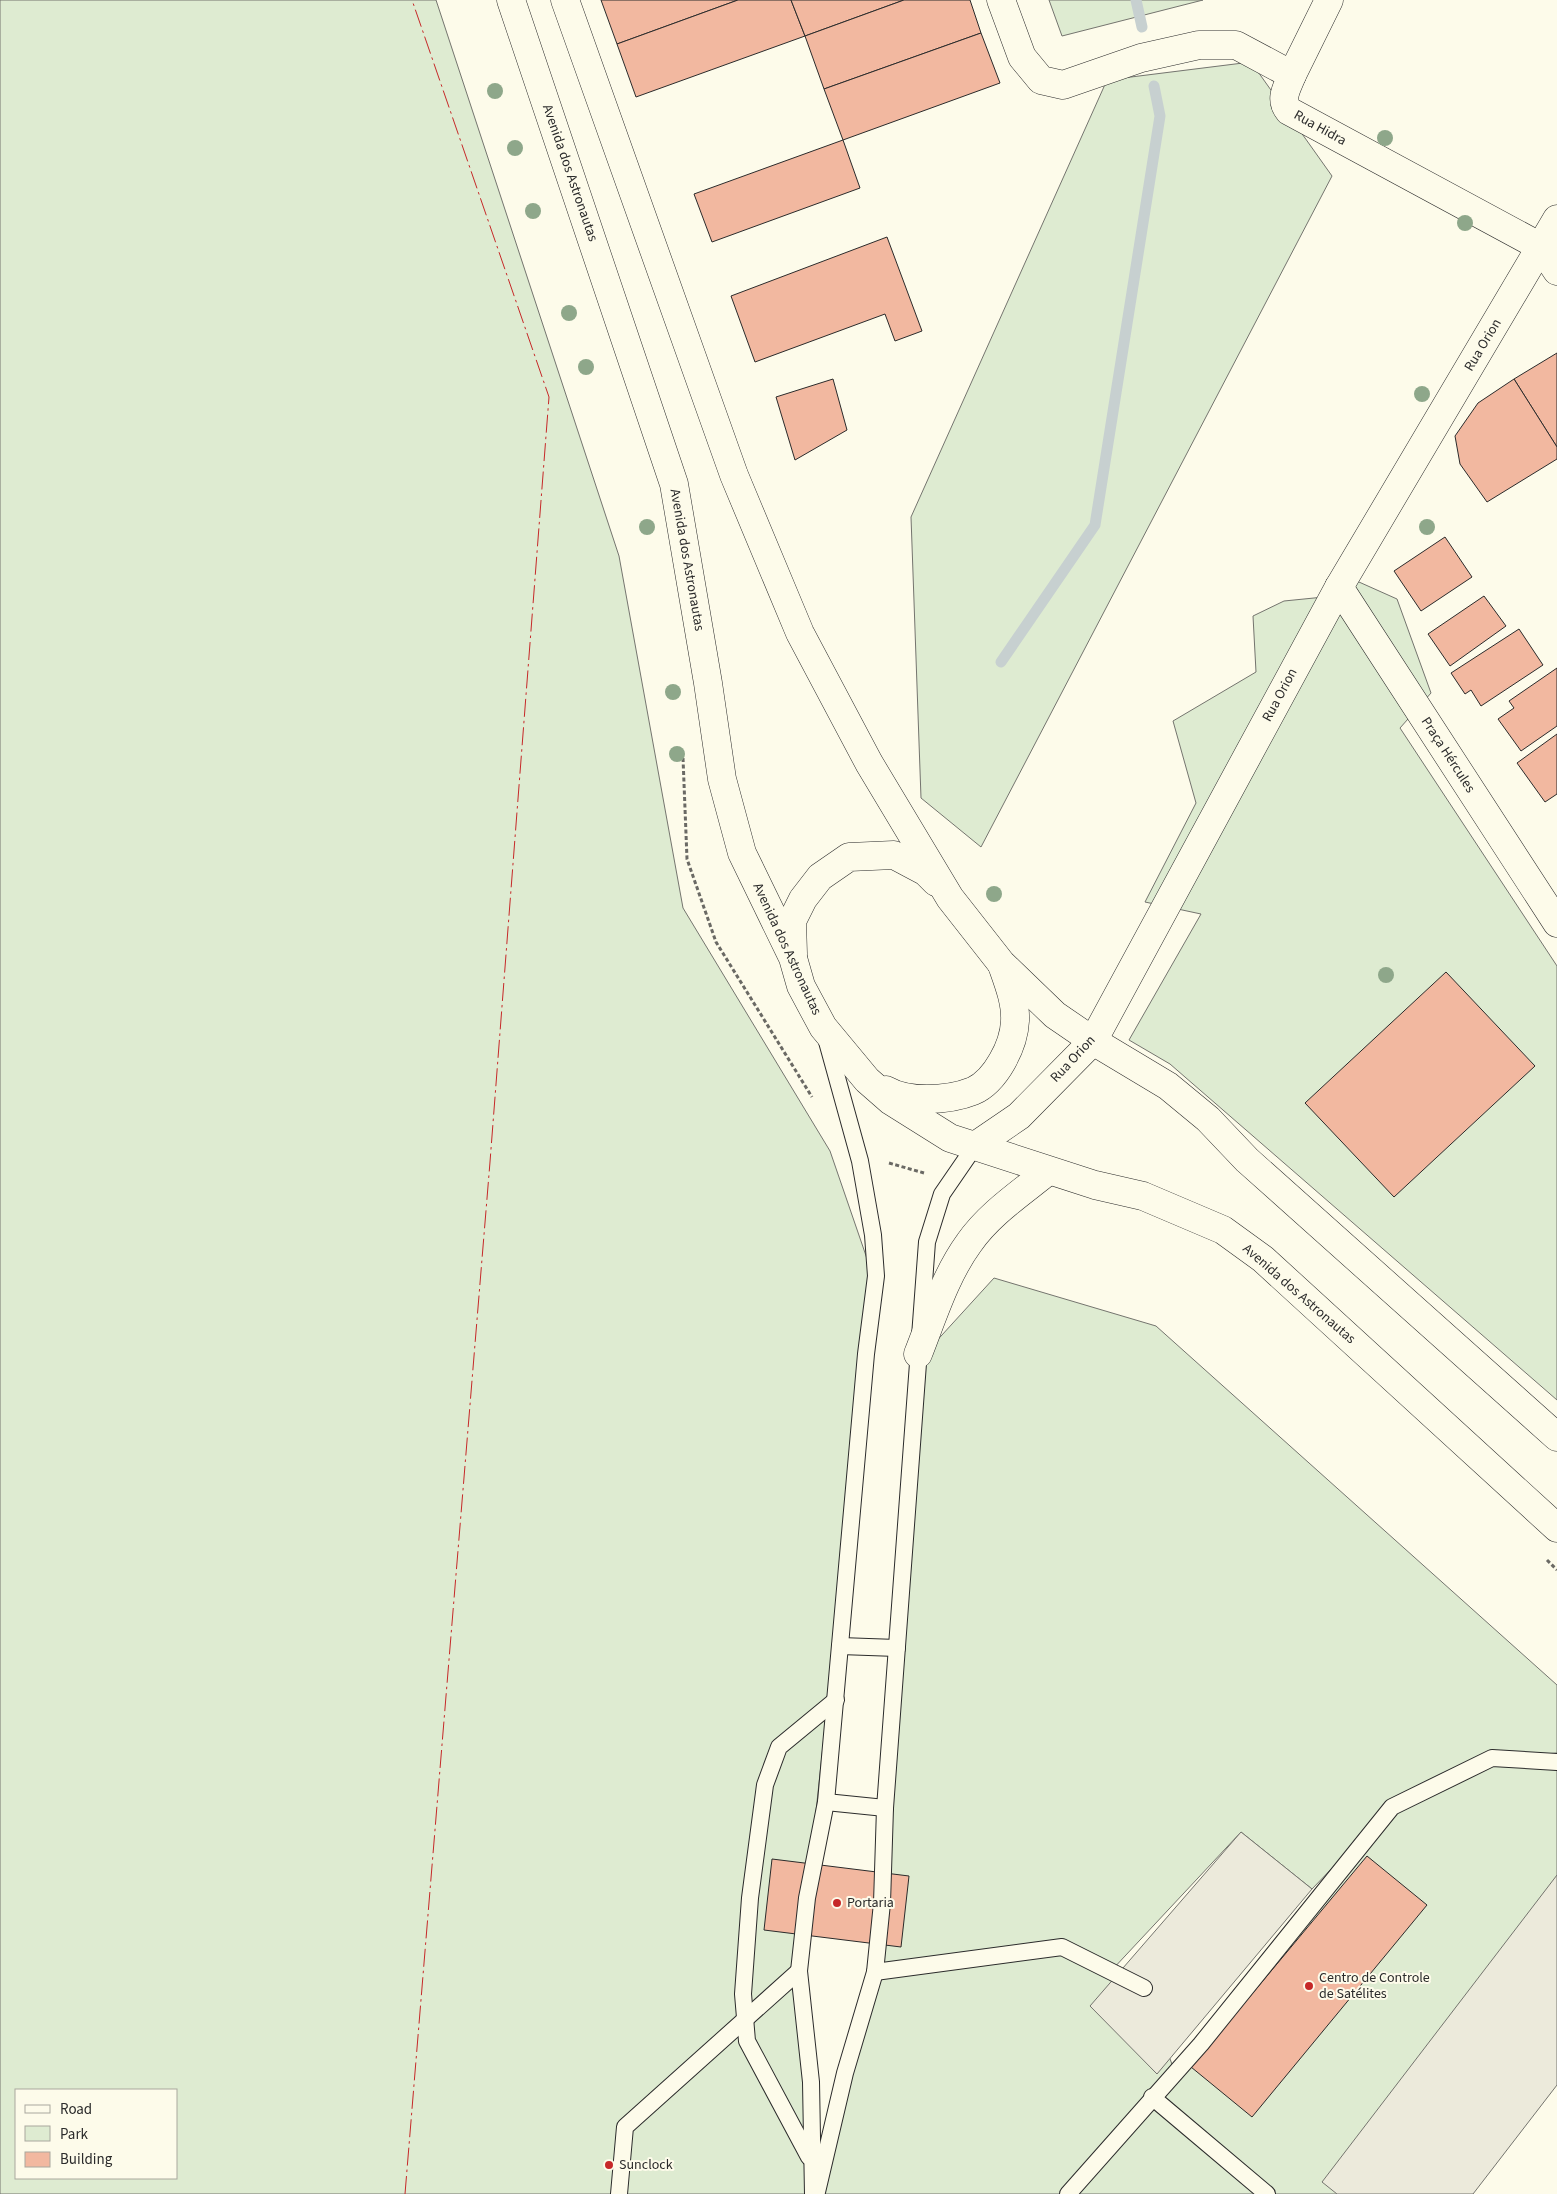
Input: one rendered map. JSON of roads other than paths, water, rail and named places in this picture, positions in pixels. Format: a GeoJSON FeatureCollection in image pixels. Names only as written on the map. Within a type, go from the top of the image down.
{"type":"FeatureCollection","features":[{"type":"Feature","properties":{"kind":"main road","name":"Avenida dos Astronautas"},"geometry":{"type":"LineString","coordinates":[[511,0],[674,484],[708,683],[722,779],[742,853],[793,958],[801,986],[823,1027],[867,1080],[891,1101],[950,1138],[1048,1171],[1142,1196],[1223,1230],[1263,1259],[1557,1528]]}},
{"type":"Feature","properties":{"kind":"main road"},"geometry":{"type":"LineString","coordinates":[[566,0],[734,475],[800,633],[869,763],[950,898]]}},
{"type":"Feature","properties":{"kind":"main road"},"geometry":{"type":"LineString","coordinates":[[1001,0],[1022,57],[1041,80],[1063,85],[1141,58],[1199,45],[1236,44],[1292,75]]}},
{"type":"Feature","properties":{"kind":"main road","name":"Rua Hidra"},"geometry":{"type":"LineString","coordinates":[[1329,0],[1292,75],[1284,96],[1284,104],[1289,111],[1541,247],[1557,271]]}},
{"type":"Feature","properties":{"kind":"main road","name":"Rua Orion"},"geometry":{"type":"LineString","coordinates":[[975,1146],[1019,1116],[1093,1041],[1339,588],[1557,218]]}},
{"type":"Feature","properties":{"kind":"main road","name":"Praça Hércules"},"geometry":{"type":"LineString","coordinates":[[1339,588],[1557,923]]}},
{"type":"Feature","properties":{"kind":"main road"},"geometry":{"type":"LineString","coordinates":[[793,958],[792,921],[802,899],[820,877],[849,857],[894,855],[926,872],[950,898],[1001,963],[1055,1015],[1093,1041],[1168,1086],[1208,1119],[1247,1160],[1557,1437]]}},
{"type":"Feature","properties":{"kind":"main road"},"geometry":{"type":"LineString","coordinates":[[867,1080],[893,1094],[919,1098],[949,1099],[975,1090],[996,1072],[1009,1048],[1015,1021],[1011,993],[1001,963]]}},
{"type":"Feature","properties":{"kind":"main road"},"geometry":{"type":"LineString","coordinates":[[918,1354],[946,1282],[969,1242],[999,1211],[1048,1171]]}},
{"type":"Feature","properties":{"kind":"lane"},"geometry":{"type":"LineString","coordinates":[[813,2194],[810,2160],[811,2082],[799,1971],[807,1898],[826,1802],[866,1354],[876,1276],[874,1235],[860,1161],[823,1027]]}},
{"type":"Feature","properties":{"kind":"lane"},"geometry":{"type":"LineString","coordinates":[[817,2194],[845,2074],[875,1972],[882,1903],[885,1808],[927,1242],[942,1194],[975,1146]]}},
{"type":"Feature","properties":{"kind":"lane"},"geometry":{"type":"LineString","coordinates":[[840,1646],[897,1648]]}},
{"type":"Feature","properties":{"kind":"lane"},"geometry":{"type":"LineString","coordinates":[[810,2160],[747,2040],[743,1994],[750,1898],[765,1785],[779,1746],[836,1700]]}},
{"type":"Feature","properties":{"kind":"lane"},"geometry":{"type":"LineString","coordinates":[[1068,2194],[1152,2097],[1201,2044],[1392,1807],[1492,1758],[1557,1762]]}},
{"type":"Feature","properties":{"kind":"lane"},"geometry":{"type":"LineString","coordinates":[[826,1802],[885,1808]]}},
{"type":"Feature","properties":{"kind":"lane"},"geometry":{"type":"LineString","coordinates":[[875,1972],[1062,1946],[1144,1988]]}},
{"type":"Feature","properties":{"kind":"lane"},"geometry":{"type":"LineString","coordinates":[[618,2194],[625,2127],[799,1971]]}},
{"type":"Feature","properties":{"kind":"lane"},"geometry":{"type":"LineString","coordinates":[[1152,2097],[1267,2194]]}},
{"type":"Feature","properties":{"kind":"waterway"},"geometry":{"type":"LineString","coordinates":[[1136,0],[1142,27]]}},
{"type":"Feature","properties":{"kind":"waterway"},"geometry":{"type":"LineString","coordinates":[[1001,662],[1095,525],[1160,116],[1154,86]]}},
{"type":"Feature","properties":{"kind":"place","name":"Portaria"},"geometry":{"type":"Point","coordinates":[837,1903]}},
{"type":"Feature","properties":{"kind":"place","name":"Centro de Controle de Satélites"},"geometry":{"type":"Point","coordinates":[1309,1986]}},
{"type":"Feature","properties":{"kind":"place","name":"Sunclock"},"geometry":{"type":"Point","coordinates":[609,2165]}}]}
